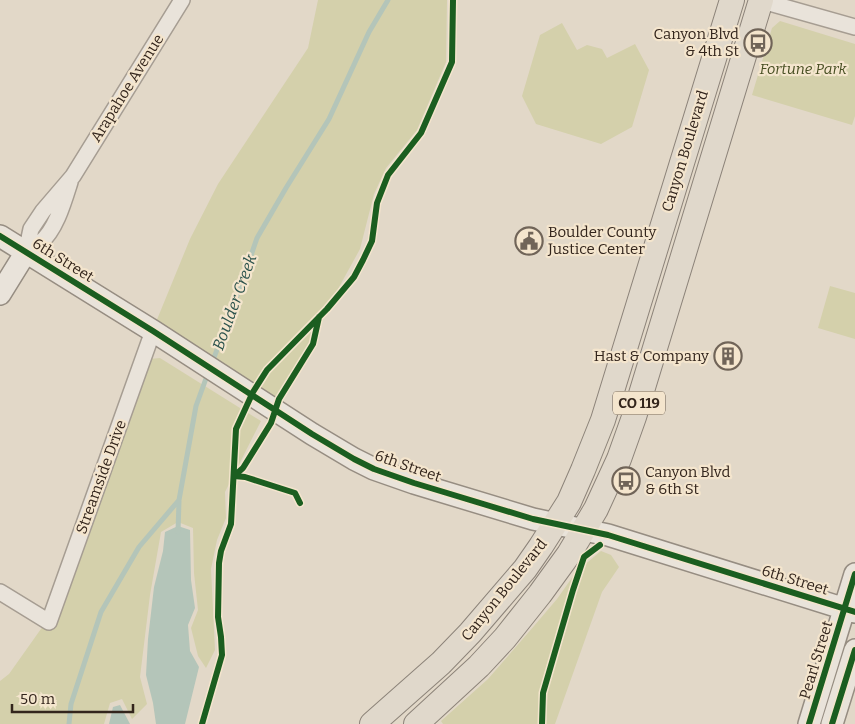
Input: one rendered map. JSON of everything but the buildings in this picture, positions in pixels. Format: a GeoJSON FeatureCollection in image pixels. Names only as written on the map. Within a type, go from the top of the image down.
{"type":"FeatureCollection","features":[{"type":"Feature","properties":{"kind":"main road","name":"Canyon Boulevard"},"geometry":{"type":"LineString","coordinates":[[372,724],[440,664],[470,634],[525,569],[569,502],[584,470],[603,420],[732,0]]}},
{"type":"Feature","properties":{"kind":"main road","name":"Canyon Boulevard"},"geometry":{"type":"LineString","coordinates":[[416,724],[479,666],[505,638],[569,554],[596,509],[616,465],[634,417],[760,0]]}},
{"type":"Feature","properties":{"kind":"street","name":"Arapahoe Avenue"},"geometry":{"type":"LineString","coordinates":[[0,294],[26,252],[43,240],[56,220],[61,211],[72,176],[182,0]]}},
{"type":"Feature","properties":{"kind":"street"},"geometry":{"type":"LineString","coordinates":[[760,0],[855,27]]}},
{"type":"Feature","properties":{"kind":"street","name":"6th Street"},"geometry":{"type":"LineString","coordinates":[[0,236],[312,434],[354,459],[380,471],[533,519],[608,535],[850,610]]}},
{"type":"Feature","properties":{"kind":"street","name":"Streamside Drive"},"geometry":{"type":"LineString","coordinates":[[0,592],[49,622],[152,331]]}},
{"type":"Feature","properties":{"kind":"street","name":"Pearl Street"},"geometry":{"type":"LineString","coordinates":[[809,724],[850,610],[855,574]]}},
{"type":"Feature","properties":{"kind":"street"},"geometry":{"type":"LineString","coordinates":[[832,724],[855,650]]}},
{"type":"Feature","properties":{"kind":"green space"},"geometry":{"type":"Polygon","coordinates":[[[318,0],[447,0],[446,62],[417,130],[386,168],[374,194],[360,249],[327,309],[313,344],[279,399],[156,322],[190,239],[218,184],[308,48],[318,0]]]}},
{"type":"Feature","properties":{"kind":"green space","name":"Fortune Park"},"geometry":{"type":"Polygon","coordinates":[[[780,21],[855,44],[855,116],[852,125],[752,95],[772,28],[780,21]]]}},
{"type":"Feature","properties":{"kind":"green space"},"geometry":{"type":"Polygon","coordinates":[[[562,23],[577,50],[587,45],[602,49],[607,58],[635,44],[649,70],[632,127],[601,144],[536,124],[522,96],[540,35],[562,23]]]}},
{"type":"Feature","properties":{"kind":"green space"},"geometry":{"type":"Polygon","coordinates":[[[830,286],[855,293],[855,339],[818,328],[830,286]]]}},
{"type":"Feature","properties":{"kind":"green space"},"geometry":{"type":"Polygon","coordinates":[[[160,358],[261,421],[225,492],[226,518],[217,540],[211,569],[215,650],[206,668],[198,656],[191,628],[198,610],[194,573],[193,528],[178,522],[161,532],[150,595],[140,677],[147,704],[132,719],[122,699],[110,703],[104,724],[0,724],[0,681],[9,674],[70,588],[149,359],[160,358]]]}},
{"type":"Feature","properties":{"kind":"green space"},"geometry":{"type":"Polygon","coordinates":[[[601,551],[611,555],[619,567],[602,592],[555,724],[443,724],[441,721],[488,679],[557,599],[576,572],[601,551]]]}},
{"type":"Feature","properties":{"kind":"shaded area"},"geometry":{"type":"Polygon","coordinates":[[[178,526],[190,530],[191,580],[195,608],[188,625],[190,651],[199,667],[185,724],[156,724],[146,675],[148,639],[154,587],[163,551],[165,532],[178,526]]]}},
{"type":"Feature","properties":{"kind":"shaded area"},"geometry":{"type":"Polygon","coordinates":[[[120,705],[130,724],[109,724],[113,707],[120,705]]]}},
{"type":"Feature","properties":{"kind":"waterway","name":"Boulder Creek"},"geometry":{"type":"LineString","coordinates":[[212,363],[257,238],[329,119],[369,32],[388,0]]}},
{"type":"Feature","properties":{"kind":"waterway","name":"Boulder Creek"},"geometry":{"type":"LineString","coordinates":[[69,724],[71,704],[101,612],[139,547],[179,500],[196,406],[208,373]]}},
{"type":"Feature","properties":{"kind":"waterway"},"geometry":{"type":"LineString","coordinates":[[178,532],[179,501]]}},
{"type":"Feature","properties":{"kind":"cycle path"},"geometry":{"type":"LineString","coordinates":[[202,724],[222,655],[218,617],[219,563],[221,551],[231,524],[236,429],[253,392],[267,370],[327,309],[354,277],[363,260],[372,241],[377,203],[388,175],[421,133],[452,62],[453,0]]}},
{"type":"Feature","properties":{"kind":"cycle path"},"geometry":{"type":"LineString","coordinates":[[0,236],[153,331],[312,434],[374,469],[533,519],[608,535],[855,612]]}},
{"type":"Feature","properties":{"kind":"cycle path"},"geometry":{"type":"LineString","coordinates":[[234,476],[243,468],[271,423],[279,399],[313,344],[319,317]]}},
{"type":"Feature","properties":{"kind":"cycle path"},"geometry":{"type":"LineString","coordinates":[[234,476],[245,477],[295,493],[300,503]]}},
{"type":"Feature","properties":{"kind":"cycle path"},"geometry":{"type":"LineString","coordinates":[[542,724],[543,693],[573,590],[584,557],[600,545]]}},
{"type":"Feature","properties":{"kind":"cycle path"},"geometry":{"type":"LineString","coordinates":[[809,724],[855,574]]}},
{"type":"Feature","properties":{"kind":"cycle path"},"geometry":{"type":"LineString","coordinates":[[832,724],[855,650]]}},
{"type":"Feature","properties":{"kind":"place","name":"Canyon Blvd & 4th St"},"geometry":{"type":"Point","coordinates":[758,43]}},
{"type":"Feature","properties":{"kind":"place","name":"Boulder County Justice Center"},"geometry":{"type":"Point","coordinates":[529,241]}},
{"type":"Feature","properties":{"kind":"place","name":"Hast & Company"},"geometry":{"type":"Point","coordinates":[728,356]}},
{"type":"Feature","properties":{"kind":"place","name":"Canyon Blvd & 6th St"},"geometry":{"type":"Point","coordinates":[626,481]}}]}
